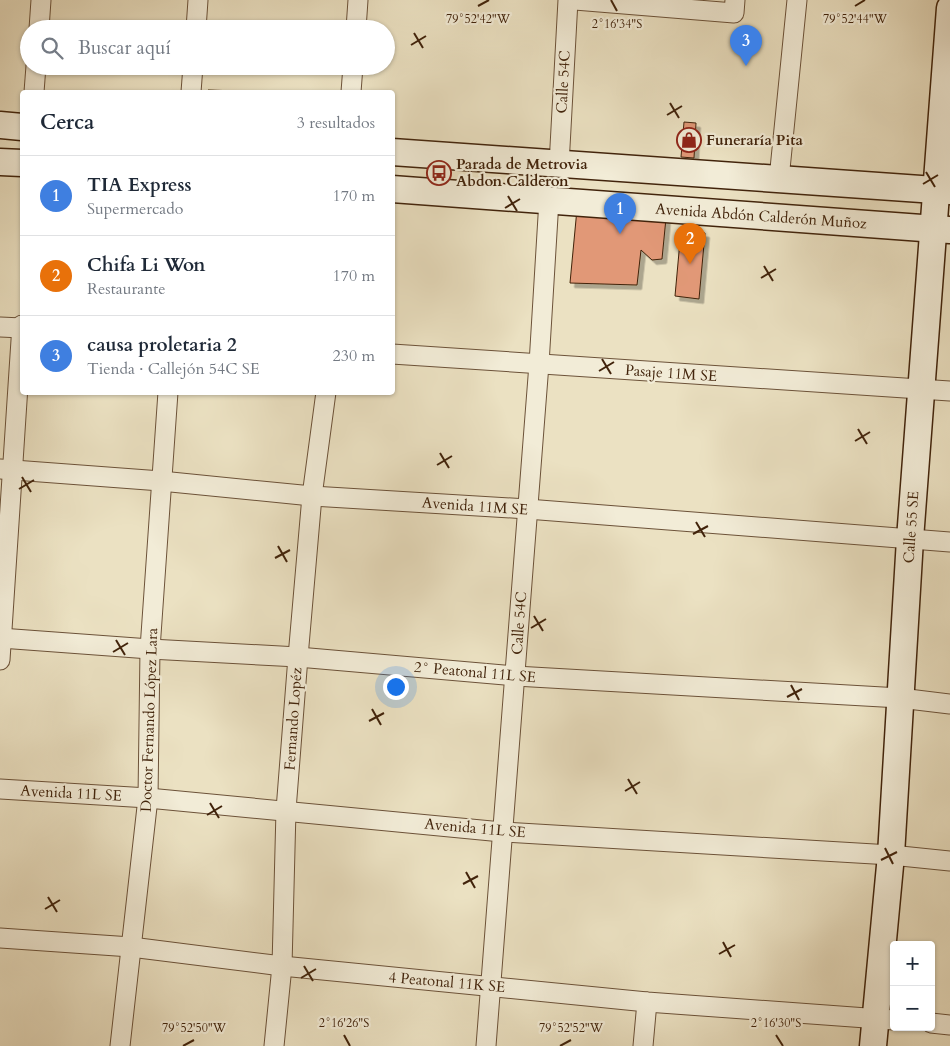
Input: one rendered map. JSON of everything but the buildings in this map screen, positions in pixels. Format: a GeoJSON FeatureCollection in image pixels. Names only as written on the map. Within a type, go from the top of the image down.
{"type":"FeatureCollection","features":[{"type":"Feature","properties":{"kind":"main road","name":"Calle 55 SE"},"geometry":{"type":"LineString","coordinates":[[873,1046],[884,1019],[891,855],[910,539],[921,390],[942,230],[950,8]]}},
{"type":"Feature","properties":{"kind":"main road"},"geometry":{"type":"LineString","coordinates":[[0,125],[20,127]]}},
{"type":"Feature","properties":{"kind":"main road"},"geometry":{"type":"LineString","coordinates":[[395,152],[943,190]]}},
{"type":"Feature","properties":{"kind":"main road"},"geometry":{"type":"LineString","coordinates":[[0,162],[20,163]]}},
{"type":"Feature","properties":{"kind":"main road","name":"Avenida Abdón Calderón Muñoz"},"geometry":{"type":"LineString","coordinates":[[395,189],[942,230]]}},
{"type":"Feature","properties":{"kind":"street"},"geometry":{"type":"LineString","coordinates":[[40,20],[41,0]]}},
{"type":"Feature","properties":{"kind":"street"},"geometry":{"type":"LineString","coordinates":[[197,20],[198,0]]}},
{"type":"Feature","properties":{"kind":"street"},"geometry":{"type":"LineString","coordinates":[[357,20],[358,0]]}},
{"type":"Feature","properties":{"kind":"street","name":"Calle 54C"},"geometry":{"type":"LineString","coordinates":[[559,165],[568,0]]}},
{"type":"Feature","properties":{"kind":"street"},"geometry":{"type":"LineString","coordinates":[[575,0],[734,6]]}},
{"type":"Feature","properties":{"kind":"street"},"geometry":{"type":"LineString","coordinates":[[779,179],[797,0]]}},
{"type":"Feature","properties":{"kind":"street"},"geometry":{"type":"LineString","coordinates":[[34,90],[35,75]]}},
{"type":"Feature","properties":{"kind":"street"},"geometry":{"type":"LineString","coordinates":[[191,90],[192,75]]}},
{"type":"Feature","properties":{"kind":"street"},"geometry":{"type":"LineString","coordinates":[[351,90],[352,75]]}},
{"type":"Feature","properties":{"kind":"street","name":"Calle 54C"},"geometry":{"type":"LineString","coordinates":[[486,1046],[539,364],[549,200]]}},
{"type":"Feature","properties":{"kind":"street"},"geometry":{"type":"LineString","coordinates":[[0,327],[20,327]]}},
{"type":"Feature","properties":{"kind":"street"},"geometry":{"type":"LineString","coordinates":[[0,660],[7,469],[20,346]]}},
{"type":"Feature","properties":{"kind":"street","name":"Pasaje 11M SE"},"geometry":{"type":"LineString","coordinates":[[395,354],[950,392]]}},
{"type":"Feature","properties":{"kind":"street","name":"Doctor Fernando López Lara"},"geometry":{"type":"LineString","coordinates":[[120,1046],[148,798],[150,649],[168,395]]}},
{"type":"Feature","properties":{"kind":"street","name":"Fernando Lopéz"},"geometry":{"type":"LineString","coordinates":[[274,1046],[282,966],[286,810],[298,657],[312,496],[326,395]]}},
{"type":"Feature","properties":{"kind":"street","name":"Avenida 11M SE"},"geometry":{"type":"LineString","coordinates":[[7,469],[161,481],[312,496],[950,542]]}},
{"type":"Feature","properties":{"kind":"street","name":"2° Peatonal 11L SE"},"geometry":{"type":"LineString","coordinates":[[1,638],[298,657],[515,676],[900,698],[950,704]]}},
{"type":"Feature","properties":{"kind":"street","name":"Avenida 11L SE"},"geometry":{"type":"LineString","coordinates":[[0,789],[148,798],[502,832],[891,855],[950,861]]}},
{"type":"Feature","properties":{"kind":"street","name":"4 Peatonal 11K SE"},"geometry":{"type":"LineString","coordinates":[[0,938],[131,947],[282,966],[647,1002],[884,1019]]}},
{"type":"Feature","properties":{"kind":"street"},"geometry":{"type":"LineString","coordinates":[[643,1046],[647,1002]]}},
{"type":"Feature","properties":{"kind":"street"},"geometry":{"type":"LineString","coordinates":[[935,1023],[950,1025]]}},
{"type":"Feature","properties":{"kind":"place","name":"causa proletaria 2"},"geometry":{"type":"Point","coordinates":[746,66]}},
{"type":"Feature","properties":{"kind":"place","name":"Funeraría Pita"},"geometry":{"type":"Point","coordinates":[689,140]}},
{"type":"Feature","properties":{"kind":"place","name":"Parada de Metrovia Abdon Calderon"},"geometry":{"type":"Point","coordinates":[439,173]}},
{"type":"Feature","properties":{"kind":"place","name":"TIA Express"},"geometry":{"type":"Point","coordinates":[620,234]}},
{"type":"Feature","properties":{"kind":"place","name":"Chifa Li Won"},"geometry":{"type":"Point","coordinates":[690,264]}}]}
